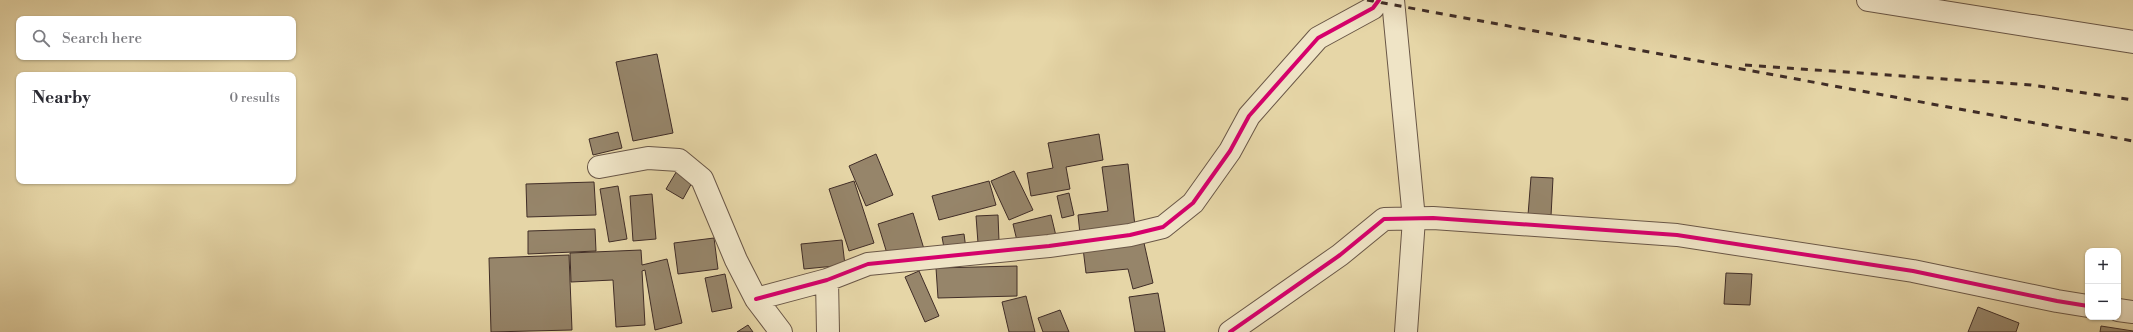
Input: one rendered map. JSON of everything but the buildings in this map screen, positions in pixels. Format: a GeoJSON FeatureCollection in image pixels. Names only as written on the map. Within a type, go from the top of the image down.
{"type":"FeatureCollection","features":[{"type":"Feature","properties":{"kind":"street"},"geometry":{"type":"LineString","coordinates":[[756,300],[827,280],[868,264],[1049,246],[1130,235],[1162,228],[1193,203],[1230,151],[1249,116],[1318,38],[1373,8],[1379,0]]}},
{"type":"Feature","properties":{"kind":"street"},"geometry":{"type":"LineString","coordinates":[[1393,0],[1414,218],[1406,332]]}},
{"type":"Feature","properties":{"kind":"street"},"geometry":{"type":"LineString","coordinates":[[1868,0],[2133,42]]}},
{"type":"Feature","properties":{"kind":"street"},"geometry":{"type":"LineString","coordinates":[[599,167],[648,158],[679,160],[702,179],[736,260],[756,300],[781,332]]}},
{"type":"Feature","properties":{"kind":"street"},"geometry":{"type":"LineString","coordinates":[[1230,332],[1340,255],[1384,219],[1414,218],[1537,224],[1677,235],[1913,271],[2085,306]]}},
{"type":"Feature","properties":{"kind":"street"},"geometry":{"type":"LineString","coordinates":[[827,280],[828,332]]}},
{"type":"Feature","properties":{"kind":"street"},"geometry":{"type":"LineString","coordinates":[[2121,310],[2133,312]]}},
{"type":"Feature","properties":{"kind":"railway"},"geometry":{"type":"LineString","coordinates":[[1367,0],[2133,141]]}},
{"type":"Feature","properties":{"kind":"railway"},"geometry":{"type":"LineString","coordinates":[[1745,65],[2031,85],[2133,100]]}},
{"type":"Feature","properties":{"kind":"cycle path"},"geometry":{"type":"LineString","coordinates":[[756,299],[827,280],[868,264],[1049,246],[1130,235],[1163,227],[1193,203],[1230,151],[1249,116],[1318,38],[1373,8],[1379,0]]}},
{"type":"Feature","properties":{"kind":"cycle path"},"geometry":{"type":"LineString","coordinates":[[1230,332],[1340,255],[1384,219],[1433,218],[1677,235],[1913,271],[2085,306]]}}]}
